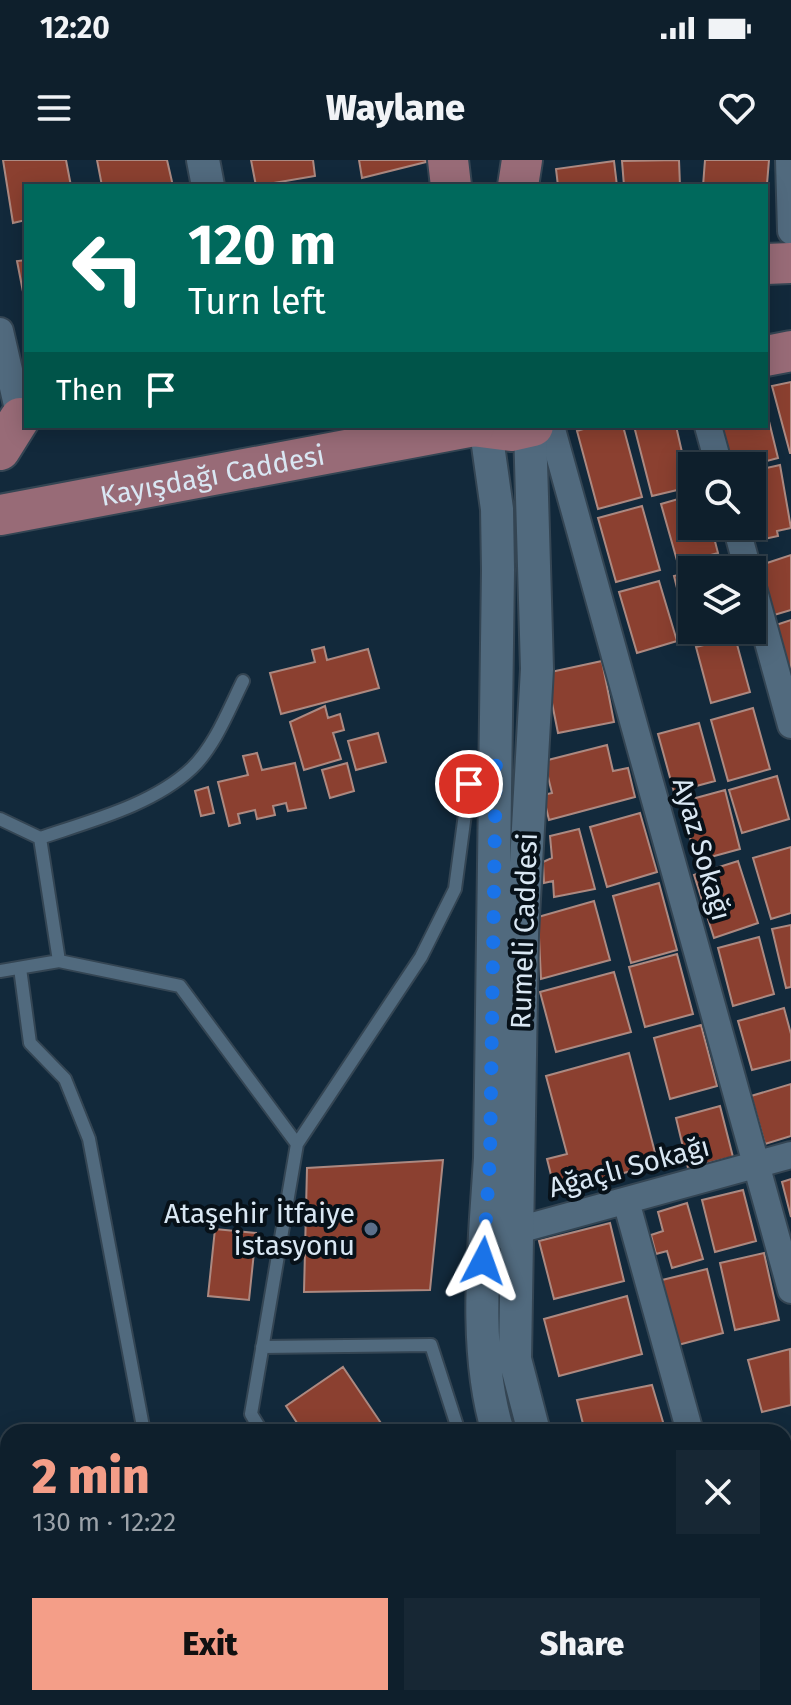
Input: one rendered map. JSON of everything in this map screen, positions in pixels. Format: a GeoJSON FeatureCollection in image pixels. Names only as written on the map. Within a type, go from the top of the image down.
{"type":"FeatureCollection","features":[{"type":"Feature","properties":{"kind":"main road"},"geometry":{"type":"LineString","coordinates":[[448,160],[451,184]]}},
{"type":"Feature","properties":{"kind":"main road"},"geometry":{"type":"LineString","coordinates":[[518,184],[522,160]]}},
{"type":"Feature","properties":{"kind":"main road"},"geometry":{"type":"LineString","coordinates":[[768,264],[791,263]]}},
{"type":"Feature","properties":{"kind":"main road"},"geometry":{"type":"LineString","coordinates":[[768,356],[791,351]]}},
{"type":"Feature","properties":{"kind":"main road","name":"Kayışdağı Caddesi"},"geometry":{"type":"LineString","coordinates":[[3,511],[477,428]]}},
{"type":"Feature","properties":{"kind":"street"},"geometry":{"type":"LineString","coordinates":[[203,160],[208,184]]}},
{"type":"Feature","properties":{"kind":"street"},"geometry":{"type":"LineString","coordinates":[[789,160],[791,231]]}},
{"type":"Feature","properties":{"kind":"street"},"geometry":{"type":"LineString","coordinates":[[0,331],[9,425]]}},
{"type":"Feature","properties":{"kind":"street","name":"Rumeli Caddesi"},"geometry":{"type":"LineString","coordinates":[[477,428],[497,509],[490,1158],[485,1239],[487,1376],[496,1424]]}},
{"type":"Feature","properties":{"kind":"street","name":"Rumeli Caddesi"},"geometry":{"type":"LineString","coordinates":[[532,1424],[515,1359],[520,1230],[522,934],[537,669],[538,428]]}},
{"type":"Feature","properties":{"kind":"street","name":"Ayaz Sokağı"},"geometry":{"type":"LineString","coordinates":[[538,428],[791,1290]]}},
{"type":"Feature","properties":{"kind":"street"},"geometry":{"type":"LineString","coordinates":[[709,428],[715,452]]}},
{"type":"Feature","properties":{"kind":"street"},"geometry":{"type":"LineString","coordinates":[[766,635],[791,725]]}},
{"type":"Feature","properties":{"kind":"street","name":"Ağaçlı Sokağı"},"geometry":{"type":"LineString","coordinates":[[485,1239],[791,1155]]}},
{"type":"Feature","properties":{"kind":"street"},"geometry":{"type":"LineString","coordinates":[[626,1201],[688,1424]]}},
{"type":"Feature","properties":{"kind":"lane"},"geometry":{"type":"LineString","coordinates":[[0,819],[40,838],[129,808],[193,767],[221,725],[243,681]]}},
{"type":"Feature","properties":{"kind":"lane"},"geometry":{"type":"LineString","coordinates":[[257,1424],[251,1414],[297,1144],[421,957],[455,889],[469,784],[496,755]]}},
{"type":"Feature","properties":{"kind":"lane"},"geometry":{"type":"LineString","coordinates":[[40,838],[59,961]]}},
{"type":"Feature","properties":{"kind":"lane"},"geometry":{"type":"LineString","coordinates":[[0,971],[59,961],[180,986],[297,1144]]}},
{"type":"Feature","properties":{"kind":"lane"},"geometry":{"type":"LineString","coordinates":[[20,968],[30,1043],[65,1079],[89,1139],[142,1424]]}},
{"type":"Feature","properties":{"kind":"lane"},"geometry":{"type":"LineString","coordinates":[[262,1347],[431,1345],[456,1424]]}},
{"type":"Feature","properties":{"kind":"building"},"geometry":{"type":"Polygon","coordinates":[[[3,160],[66,160],[71,184],[24,184],[24,220],[13,223],[3,160]]]}},
{"type":"Feature","properties":{"kind":"building"},"geometry":{"type":"Polygon","coordinates":[[[97,160],[167,160],[173,184],[102,184],[97,160]]]}},
{"type":"Feature","properties":{"kind":"building"},"geometry":{"type":"Polygon","coordinates":[[[251,160],[313,160],[315,176],[256,184],[251,160]]]}},
{"type":"Feature","properties":{"kind":"building"},"geometry":{"type":"Polygon","coordinates":[[[359,160],[425,160],[426,162],[362,178],[359,160]]]}},
{"type":"Feature","properties":{"kind":"building"},"geometry":{"type":"Polygon","coordinates":[[[679,160],[680,184],[624,184],[622,161],[679,160]]]}},
{"type":"Feature","properties":{"kind":"building"},"geometry":{"type":"Polygon","coordinates":[[[705,160],[769,160],[767,184],[703,184],[705,160]]]}},
{"type":"Feature","properties":{"kind":"building"},"geometry":{"type":"Polygon","coordinates":[[[614,161],[617,184],[558,184],[556,169],[614,161]]]}},
{"type":"Feature","properties":{"kind":"building"},"geometry":{"type":"Polygon","coordinates":[[[24,260],[24,297],[17,261],[24,260]]]}},
{"type":"Feature","properties":{"kind":"building"},"geometry":{"type":"Polygon","coordinates":[[[791,382],[791,453],[790,453],[772,386],[791,382]]]}},
{"type":"Feature","properties":{"kind":"building"},"geometry":{"type":"Polygon","coordinates":[[[768,417],[778,458],[766,461],[766,452],[727,452],[721,428],[768,428],[768,417]]]}},
{"type":"Feature","properties":{"kind":"building"},"geometry":{"type":"Polygon","coordinates":[[[624,428],[642,497],[598,509],[577,431],[624,428]]]}},
{"type":"Feature","properties":{"kind":"building"},"geometry":{"type":"Polygon","coordinates":[[[635,428],[676,428],[682,452],[678,452],[678,490],[652,496],[635,428]]]}},
{"type":"Feature","properties":{"kind":"building"},"geometry":{"type":"Polygon","coordinates":[[[780,465],[791,528],[777,531],[778,536],[766,539],[766,468],[780,465]]]}},
{"type":"Feature","properties":{"kind":"building"},"geometry":{"type":"Polygon","coordinates":[[[678,499],[678,540],[715,540],[718,553],[678,556],[678,564],[661,504],[678,499]]]}},
{"type":"Feature","properties":{"kind":"building"},"geometry":{"type":"Polygon","coordinates":[[[642,506],[660,570],[616,582],[598,518],[642,506]]]}},
{"type":"Feature","properties":{"kind":"building"},"geometry":{"type":"Polygon","coordinates":[[[791,555],[791,610],[774,615],[766,590],[766,563],[791,555]]]}},
{"type":"Feature","properties":{"kind":"building"},"geometry":{"type":"Polygon","coordinates":[[[659,581],[677,641],[637,653],[619,592],[659,581]]]}},
{"type":"Feature","properties":{"kind":"building"},"geometry":{"type":"Polygon","coordinates":[[[791,620],[791,686],[773,626],[791,620]]]}},
{"type":"Feature","properties":{"kind":"building"},"geometry":{"type":"Polygon","coordinates":[[[737,644],[750,692],[711,703],[696,647],[737,644]]]}},
{"type":"Feature","properties":{"kind":"building"},"geometry":{"type":"Polygon","coordinates":[[[324,647],[327,660],[368,649],[379,688],[281,714],[270,673],[315,662],[312,650],[324,647]]]}},
{"type":"Feature","properties":{"kind":"building"},"geometry":{"type":"Polygon","coordinates":[[[602,661],[614,722],[558,733],[546,673],[602,661]]]}},
{"type":"Feature","properties":{"kind":"building"},"geometry":{"type":"Polygon","coordinates":[[[325,706],[328,718],[340,714],[344,730],[333,733],[341,759],[304,770],[290,722],[325,706]]]}},
{"type":"Feature","properties":{"kind":"building"},"geometry":{"type":"Polygon","coordinates":[[[753,708],[770,769],[728,781],[711,720],[753,708]]]}},
{"type":"Feature","properties":{"kind":"building"},"geometry":{"type":"Polygon","coordinates":[[[699,723],[715,781],[674,792],[658,734],[699,723]]]}},
{"type":"Feature","properties":{"kind":"building"},"geometry":{"type":"Polygon","coordinates":[[[378,733],[386,762],[356,770],[348,741],[378,733]]]}},
{"type":"Feature","properties":{"kind":"building"},"geometry":{"type":"Polygon","coordinates":[[[607,745],[613,771],[628,768],[635,797],[549,820],[543,795],[552,793],[544,761],[607,745]]]}},
{"type":"Feature","properties":{"kind":"building"},"geometry":{"type":"Polygon","coordinates":[[[257,753],[262,770],[295,763],[306,808],[288,811],[286,803],[273,806],[275,815],[257,819],[255,810],[238,814],[240,823],[229,826],[218,782],[248,775],[243,756],[257,753]]]}},
{"type":"Feature","properties":{"kind":"building"},"geometry":{"type":"Polygon","coordinates":[[[347,763],[354,791],[330,798],[322,770],[347,763]]]}},
{"type":"Feature","properties":{"kind":"building"},"geometry":{"type":"Polygon","coordinates":[[[777,776],[789,819],[742,833],[729,790],[777,776]]]}},
{"type":"Feature","properties":{"kind":"building"},"geometry":{"type":"Polygon","coordinates":[[[208,787],[214,813],[201,816],[195,791],[208,787]]]}},
{"type":"Feature","properties":{"kind":"building"},"geometry":{"type":"Polygon","coordinates":[[[725,790],[740,849],[696,861],[681,802],[725,790]]]}},
{"type":"Feature","properties":{"kind":"building"},"geometry":{"type":"Polygon","coordinates":[[[640,813],[657,872],[607,887],[590,827],[640,813]]]}},
{"type":"Feature","properties":{"kind":"building"},"geometry":{"type":"Polygon","coordinates":[[[579,829],[595,889],[554,897],[553,881],[544,883],[543,862],[552,858],[550,836],[579,829]]]}},
{"type":"Feature","properties":{"kind":"building"},"geometry":{"type":"Polygon","coordinates":[[[791,847],[791,913],[771,919],[753,858],[791,847]]]}},
{"type":"Feature","properties":{"kind":"building"},"geometry":{"type":"Polygon","coordinates":[[[738,861],[758,923],[714,938],[694,875],[738,861]]]}},
{"type":"Feature","properties":{"kind":"building"},"geometry":{"type":"Polygon","coordinates":[[[659,883],[677,950],[631,963],[613,896],[659,883]]]}},
{"type":"Feature","properties":{"kind":"building"},"geometry":{"type":"Polygon","coordinates":[[[594,901],[610,960],[541,979],[538,917],[594,901]]]}},
{"type":"Feature","properties":{"kind":"building"},"geometry":{"type":"Polygon","coordinates":[[[791,925],[791,987],[786,988],[772,929],[791,925]]]}},
{"type":"Feature","properties":{"kind":"building"},"geometry":{"type":"Polygon","coordinates":[[[759,937],[774,994],[733,1006],[718,948],[759,937]]]}},
{"type":"Feature","properties":{"kind":"building"},"geometry":{"type":"Polygon","coordinates":[[[677,954],[693,1014],[645,1027],[629,967],[677,954]]]}},
{"type":"Feature","properties":{"kind":"building"},"geometry":{"type":"Polygon","coordinates":[[[614,972],[631,1032],[556,1052],[540,992],[614,972]]]}},
{"type":"Feature","properties":{"kind":"building"},"geometry":{"type":"Polygon","coordinates":[[[784,1008],[791,1034],[791,1060],[752,1070],[738,1021],[784,1008]]]}},
{"type":"Feature","properties":{"kind":"building"},"geometry":{"type":"Polygon","coordinates":[[[701,1025],[717,1086],[670,1099],[654,1038],[701,1025]]]}},
{"type":"Feature","properties":{"kind":"building"},"geometry":{"type":"Polygon","coordinates":[[[629,1053],[658,1164],[555,1191],[547,1159],[567,1154],[546,1076],[629,1053]]]}},
{"type":"Feature","properties":{"kind":"building"},"geometry":{"type":"Polygon","coordinates":[[[791,1084],[791,1136],[765,1144],[751,1096],[791,1084]]]}},
{"type":"Feature","properties":{"kind":"building"},"geometry":{"type":"Polygon","coordinates":[[[720,1106],[733,1157],[688,1168],[676,1118],[720,1106]]]}},
{"type":"Feature","properties":{"kind":"building","name":"Ataşehir İtfaiye İstasyonu"},"geometry":{"type":"Polygon","coordinates":[[[443,1160],[430,1290],[304,1292],[307,1168],[443,1160]]]}},
{"type":"Feature","properties":{"kind":"building"},"geometry":{"type":"Polygon","coordinates":[[[791,1179],[791,1217],[782,1182],[791,1179]]]}},
{"type":"Feature","properties":{"kind":"building"},"geometry":{"type":"Polygon","coordinates":[[[743,1190],[756,1241],[715,1252],[702,1200],[743,1190]]]}},
{"type":"Feature","properties":{"kind":"building"},"geometry":{"type":"Polygon","coordinates":[[[687,1203],[703,1259],[672,1268],[667,1251],[656,1254],[651,1235],[663,1231],[658,1212],[687,1203]]]}},
{"type":"Feature","properties":{"kind":"building"},"geometry":{"type":"Polygon","coordinates":[[[610,1223],[624,1281],[554,1299],[539,1241],[610,1223]]]}},
{"type":"Feature","properties":{"kind":"building"},"geometry":{"type":"Polygon","coordinates":[[[215,1229],[256,1233],[249,1300],[208,1296],[215,1229]]]}},
{"type":"Feature","properties":{"kind":"building"},"geometry":{"type":"Polygon","coordinates":[[[764,1253],[779,1320],[735,1330],[720,1263],[764,1253]]]}},
{"type":"Feature","properties":{"kind":"building"},"geometry":{"type":"Polygon","coordinates":[[[707,1269],[723,1333],[678,1345],[662,1280],[707,1269]]]}},
{"type":"Feature","properties":{"kind":"building"},"geometry":{"type":"Polygon","coordinates":[[[627,1296],[642,1354],[559,1376],[544,1319],[627,1296]]]}},
{"type":"Feature","properties":{"kind":"building"},"geometry":{"type":"Polygon","coordinates":[[[790,1349],[791,1405],[762,1412],[748,1360],[790,1349]]]}},
{"type":"Feature","properties":{"kind":"building"},"geometry":{"type":"Polygon","coordinates":[[[343,1367],[382,1424],[298,1424],[286,1406],[343,1367]]]}},
{"type":"Feature","properties":{"kind":"building"},"geometry":{"type":"Polygon","coordinates":[[[652,1385],[664,1424],[583,1424],[577,1400],[652,1385]]]}},
{"type":"Feature","properties":{"kind":"place","name":"Ataşehir İtfaiye İstasyonu"},"geometry":{"type":"Point","coordinates":[371,1229]}},
{"type":"Feature","properties":{"kind":"route"},"geometry":{"type":"LineString","coordinates":[[469,784],[496,755],[490,1158],[483,1261]]}}]}
